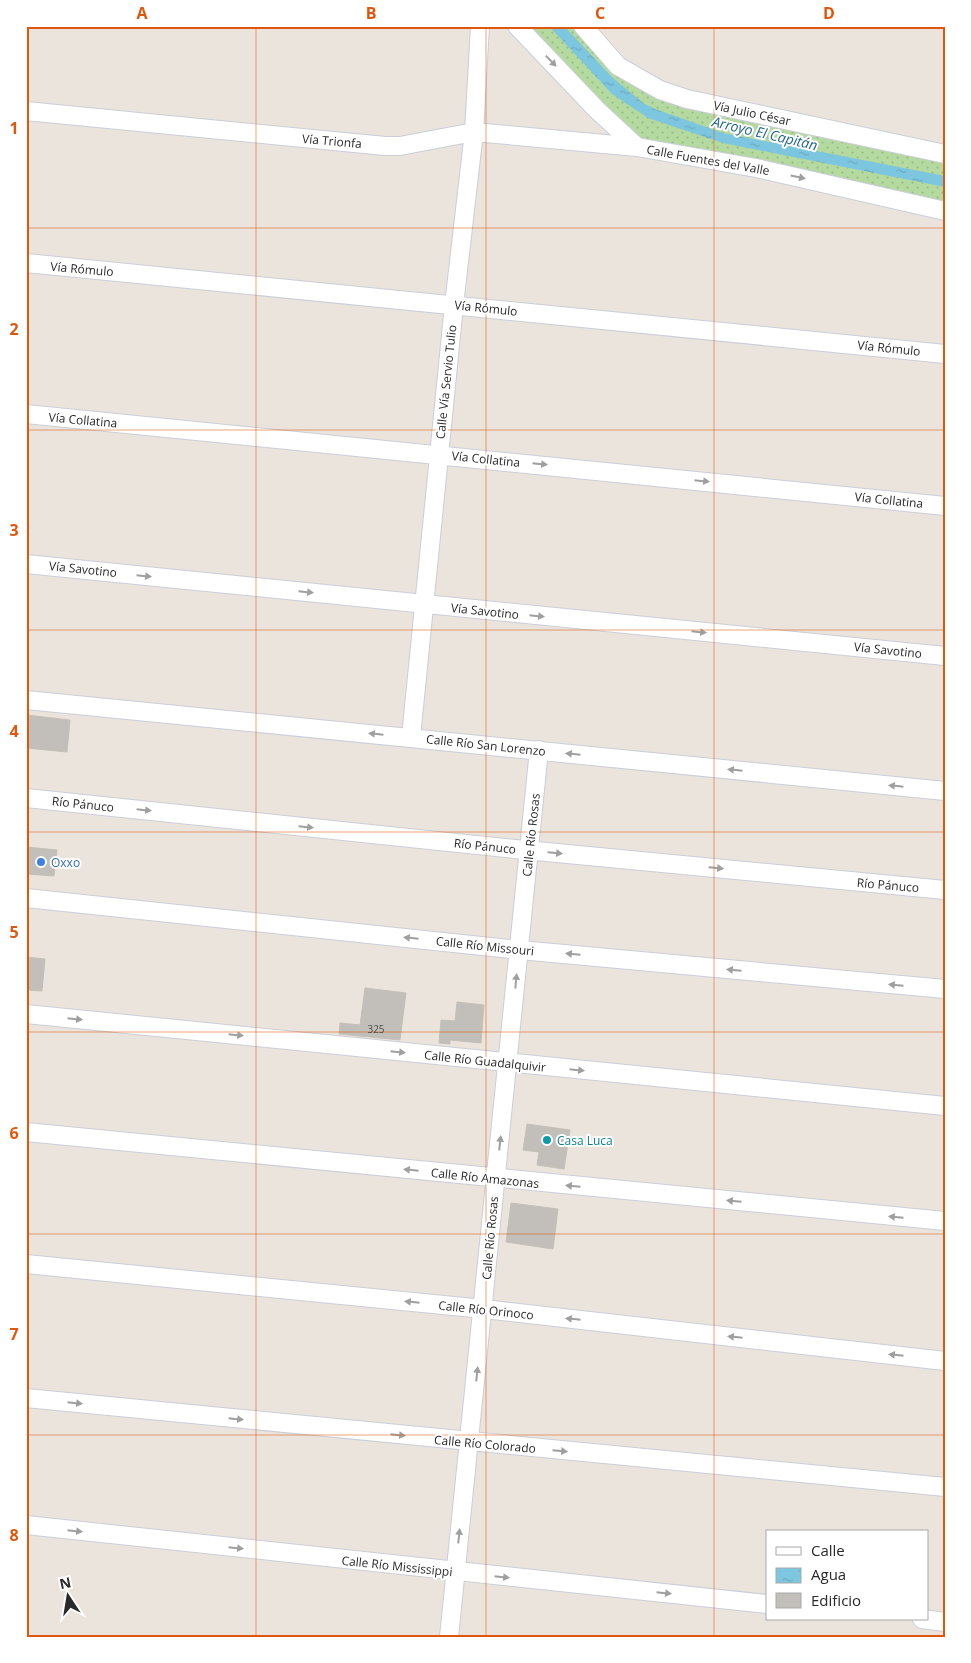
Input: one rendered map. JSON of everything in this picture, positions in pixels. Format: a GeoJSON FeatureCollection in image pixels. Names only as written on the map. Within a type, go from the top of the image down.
{"type":"FeatureCollection","features":[{"type":"Feature","properties":{"kind":"street","name":"Calle Vía Servio Tulio"},"geometry":{"type":"LineString","coordinates":[[411,737],[454,304],[474,132],[480,26]]}},
{"type":"Feature","properties":{"kind":"street","name":"Calle Fuentes del Valle"},"geometry":{"type":"LineString","coordinates":[[517,26],[597,110],[637,147],[756,168],[945,211]]}},
{"type":"Feature","properties":{"kind":"street","name":"Vía Julio César"},"geometry":{"type":"LineString","coordinates":[[583,26],[618,66],[652,86],[687,99],[945,154]]}},
{"type":"Feature","properties":{"kind":"street","name":"Vía Trionfa"},"geometry":{"type":"LineString","coordinates":[[26,111],[385,146],[400,146],[474,132],[637,147]]}},
{"type":"Feature","properties":{"kind":"street","name":"Vía Rómulo"},"geometry":{"type":"LineString","coordinates":[[26,264],[454,304],[945,354]]}},
{"type":"Feature","properties":{"kind":"street","name":"Vía Collatina"},"geometry":{"type":"LineString","coordinates":[[26,414],[945,506]]}},
{"type":"Feature","properties":{"kind":"street","name":"Vía Savotino"},"geometry":{"type":"LineString","coordinates":[[26,564],[945,656]]}},
{"type":"Feature","properties":{"kind":"street","name":"Calle Río San Lorenzo"},"geometry":{"type":"LineString","coordinates":[[26,700],[945,791]]}},
{"type":"Feature","properties":{"kind":"street","name":"Calle Río Rosas"},"geometry":{"type":"LineString","coordinates":[[449,1637],[540,750]]}},
{"type":"Feature","properties":{"kind":"street","name":"Río Pánuco"},"geometry":{"type":"LineString","coordinates":[[26,798],[530,851],[945,890]]}},
{"type":"Feature","properties":{"kind":"street","name":"Calle Río Missouri"},"geometry":{"type":"LineString","coordinates":[[26,898],[520,950],[945,989]]}},
{"type":"Feature","properties":{"kind":"street","name":"Calle Río Guadalquivir"},"geometry":{"type":"LineString","coordinates":[[26,1014],[508,1064],[945,1106]]}},
{"type":"Feature","properties":{"kind":"street","name":"Calle Río Amazonas"},"geometry":{"type":"LineString","coordinates":[[26,1132],[945,1221]]}},
{"type":"Feature","properties":{"kind":"street","name":"Calle Río Orinoco"},"geometry":{"type":"LineString","coordinates":[[26,1264],[484,1309],[945,1361]]}},
{"type":"Feature","properties":{"kind":"street","name":"Calle Río Colorado"},"geometry":{"type":"LineString","coordinates":[[26,1398],[945,1487]]}},
{"type":"Feature","properties":{"kind":"street","name":"Calle Río Mississippi"},"geometry":{"type":"LineString","coordinates":[[26,1526],[766,1604]]}},
{"type":"Feature","properties":{"kind":"street"},"geometry":{"type":"LineString","coordinates":[[928,1620],[945,1622]]}},
{"type":"Feature","properties":{"kind":"green space"},"geometry":{"type":"Polygon","coordinates":[[[517,26],[583,26],[636,78],[945,154],[945,211],[637,147],[517,26]]]}},
{"type":"Feature","properties":{"kind":"water"},"geometry":{"type":"Polygon","coordinates":[[[549,26],[564,26],[612,77],[643,103],[655,109],[723,133],[945,176],[945,187],[723,143],[648,118],[612,94],[549,26]]]}},
{"type":"Feature","properties":{"kind":"building"},"geometry":{"type":"Polygon","coordinates":[[[26,715],[70,720],[67,752],[26,748],[26,715]]]}},
{"type":"Feature","properties":{"kind":"building","name":"Oxxo"},"geometry":{"type":"Polygon","coordinates":[[[26,847],[57,850],[54,876],[26,874],[26,847]]]}},
{"type":"Feature","properties":{"kind":"building"},"geometry":{"type":"Polygon","coordinates":[[[26,957],[45,959],[42,991],[26,990],[26,957]]]}},
{"type":"Feature","properties":{"kind":"building"},"geometry":{"type":"Polygon","coordinates":[[[365,988],[406,993],[400,1040],[339,1034],[340,1023],[360,1025],[365,988]]]}},
{"type":"Feature","properties":{"kind":"building"},"geometry":{"type":"Polygon","coordinates":[[[457,1002],[484,1005],[481,1043],[450,1040],[450,1044],[439,1043],[441,1020],[455,1021],[457,1002]]]}},
{"type":"Feature","properties":{"kind":"building","name":"Casa Luca"},"geometry":{"type":"Polygon","coordinates":[[[527,1124],[570,1130],[564,1169],[537,1165],[539,1152],[523,1150],[527,1124]]]}},
{"type":"Feature","properties":{"kind":"building"},"geometry":{"type":"Polygon","coordinates":[[[511,1203],[558,1209],[553,1249],[506,1242],[511,1203]]]}},
{"type":"Feature","properties":{"kind":"place","name":"Oxxo"},"geometry":{"type":"Point","coordinates":[41,862]}},
{"type":"Feature","properties":{"kind":"place","name":"Casa Luca"},"geometry":{"type":"Point","coordinates":[547,1140]}},
{"type":"Feature","properties":{"kind":"water label","name":"Arroyo El Capitán"},"geometry":{"type":"Point","coordinates":[765,133]}}]}
